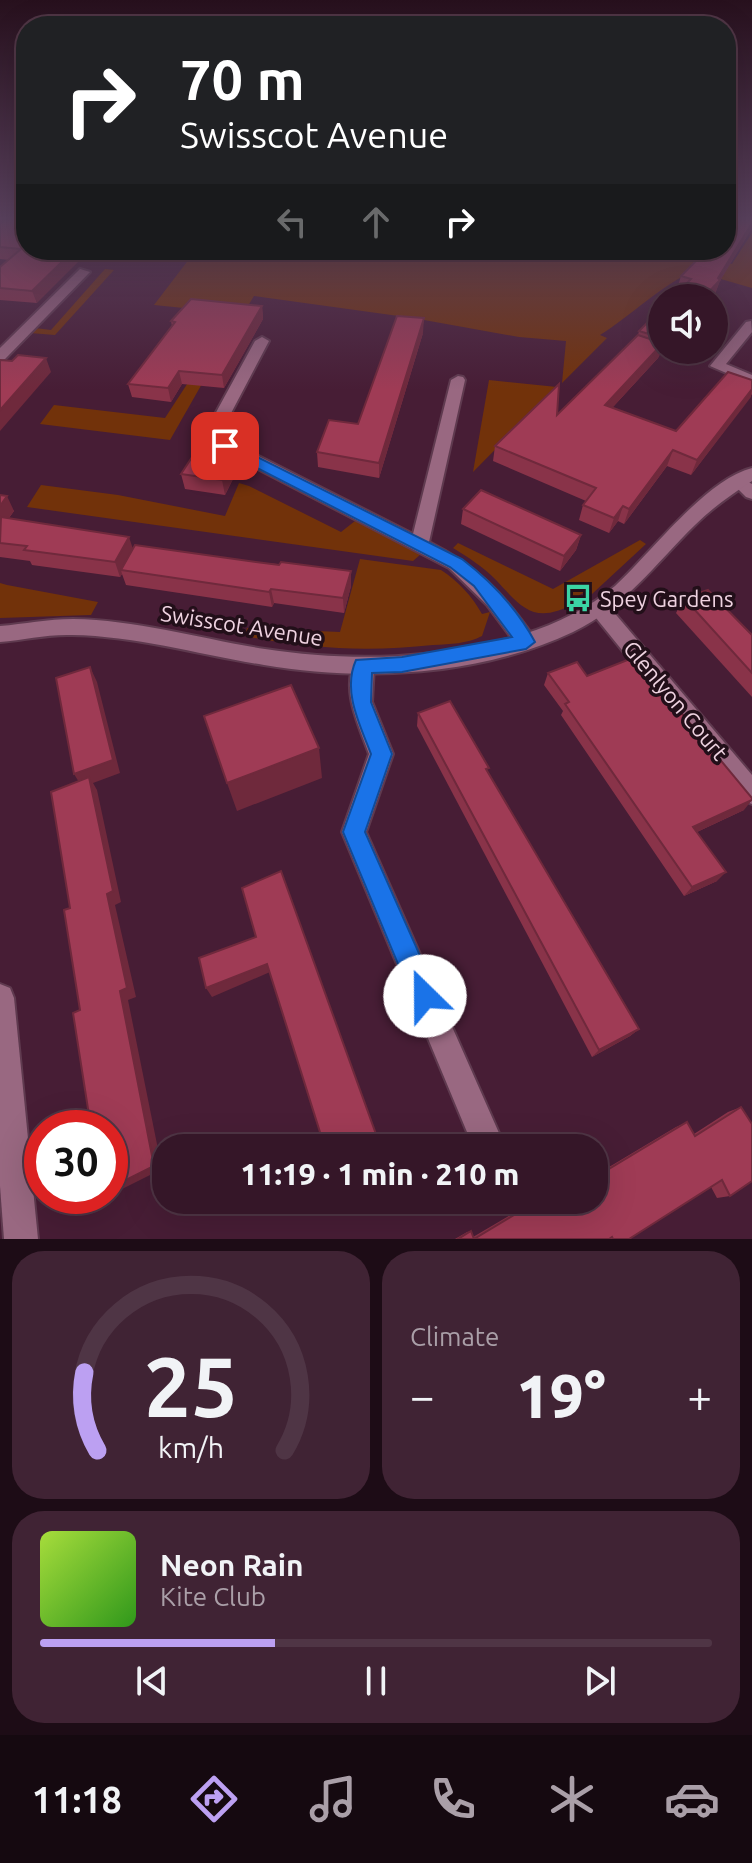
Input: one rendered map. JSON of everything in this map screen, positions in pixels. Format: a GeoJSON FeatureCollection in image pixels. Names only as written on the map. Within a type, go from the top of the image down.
{"type":"FeatureCollection","features":[{"type":"Feature","properties":{"kind":"street"},"geometry":{"type":"LineString","coordinates":[[0,356],[81,275]]}},
{"type":"Feature","properties":{"kind":"street"},"geometry":{"type":"LineString","coordinates":[[751,325],[717,366],[752,380]]}},
{"type":"Feature","properties":{"kind":"street"},"geometry":{"type":"LineString","coordinates":[[262,341],[210,438],[456,563],[480,582],[502,606],[526,642]]}},
{"type":"Feature","properties":{"kind":"street"},"geometry":{"type":"LineString","coordinates":[[420,543],[458,380]]}},
{"type":"Feature","properties":{"kind":"street","name":"Swisscot Avenue"},"geometry":{"type":"LineString","coordinates":[[0,634],[72,627],[132,632],[292,661],[363,665],[402,664],[526,642],[599,608],[689,520],[748,483]]}},
{"type":"Feature","properties":{"kind":"street","name":"Glenlyon Court"},"geometry":{"type":"LineString","coordinates":[[599,608],[752,793]]}},
{"type":"Feature","properties":{"kind":"street"},"geometry":{"type":"LineString","coordinates":[[363,665],[361,702],[381,754],[354,832],[483,1133]]}},
{"type":"Feature","properties":{"kind":"street"},"geometry":{"type":"LineString","coordinates":[[0,998],[21,1239]]}},
{"type":"Feature","properties":{"kind":"shaded area"},"geometry":{"type":"Polygon","coordinates":[[[100,275],[110,275],[55,335],[30,333],[35,328],[51,330],[100,275]]]}},
{"type":"Feature","properties":{"kind":"shaded area"},"geometry":{"type":"Polygon","coordinates":[[[177,275],[686,275],[671,284],[648,284],[648,301],[600,335],[607,338],[562,383],[566,341],[519,337],[413,318],[254,296],[243,314],[154,305],[177,275]]]}},
{"type":"Feature","properties":{"kind":"shaded area"},"geometry":{"type":"Polygon","coordinates":[[[706,275],[752,275],[752,288],[706,275]]]}},
{"type":"Feature","properties":{"kind":"shaded area"},"geometry":{"type":"Polygon","coordinates":[[[193,375],[207,375],[170,440],[40,424],[54,405],[165,418],[193,375]]]}},
{"type":"Feature","properties":{"kind":"shaded area"},"geometry":{"type":"Polygon","coordinates":[[[489,380],[557,387],[473,472],[489,380]]]}},
{"type":"Feature","properties":{"kind":"shaded area"},"geometry":{"type":"Polygon","coordinates":[[[239,483],[341,532],[355,521],[421,554],[413,561],[27,507],[41,485],[118,495],[225,516],[239,483]]]}},
{"type":"Feature","properties":{"kind":"shaded area"},"geometry":{"type":"Polygon","coordinates":[[[640,540],[646,544],[592,594],[588,590],[573,599],[576,603],[550,613],[539,613],[522,606],[485,570],[453,548],[458,543],[553,589],[640,540]]]}},
{"type":"Feature","properties":{"kind":"shaded area"},"geometry":{"type":"Polygon","coordinates":[[[360,559],[441,570],[464,589],[482,614],[490,612],[482,636],[452,644],[362,649],[292,644],[245,636],[247,628],[340,632],[360,559]]]}},
{"type":"Feature","properties":{"kind":"shaded area"},"geometry":{"type":"Polygon","coordinates":[[[0,583],[98,602],[91,615],[0,618],[0,583]]]}},
{"type":"Feature","properties":{"kind":"building"},"geometry":{"type":"Polygon","coordinates":[[[0,275],[49,275],[32,291],[0,288],[0,275]]]}},
{"type":"Feature","properties":{"kind":"building"},"geometry":{"type":"Polygon","coordinates":[[[720,275],[716,284],[686,284],[691,279],[681,276],[720,275]]]}},
{"type":"Feature","properties":{"kind":"building"},"geometry":{"type":"Polygon","coordinates":[[[191,299],[262,306],[222,375],[179,371],[168,388],[128,384],[175,322],[171,321],[191,299]]]}},
{"type":"Feature","properties":{"kind":"building"},"geometry":{"type":"Polygon","coordinates":[[[397,316],[424,318],[379,463],[317,452],[329,420],[358,424],[397,316]]]}},
{"type":"Feature","properties":{"kind":"building"},"geometry":{"type":"Polygon","coordinates":[[[648,322],[648,334],[639,331],[648,322]]]}},
{"type":"Feature","properties":{"kind":"building"},"geometry":{"type":"Polygon","coordinates":[[[638,335],[648,338],[648,359],[605,405],[676,431],[728,372],[752,380],[752,389],[697,460],[673,450],[629,509],[623,506],[614,518],[583,505],[596,488],[495,446],[559,384],[557,415],[638,335]]]}},
{"type":"Feature","properties":{"kind":"building"},"geometry":{"type":"Polygon","coordinates":[[[18,355],[46,358],[0,410],[0,360],[12,361],[18,355]]]}},
{"type":"Feature","properties":{"kind":"building"},"geometry":{"type":"Polygon","coordinates":[[[196,451],[234,456],[222,480],[181,474],[196,451]]]}},
{"type":"Feature","properties":{"kind":"building"},"geometry":{"type":"Polygon","coordinates":[[[481,490],[581,535],[564,556],[463,509],[481,490]]]}},
{"type":"Feature","properties":{"kind":"building"},"geometry":{"type":"Polygon","coordinates":[[[1,517],[129,537],[115,562],[24,550],[27,546],[0,543],[1,517]]]}},
{"type":"Feature","properties":{"kind":"building"},"geometry":{"type":"Polygon","coordinates":[[[135,545],[279,565],[281,562],[351,571],[343,598],[271,589],[269,592],[121,570],[135,545]]]}},
{"type":"Feature","properties":{"kind":"building"},"geometry":{"type":"Polygon","coordinates":[[[708,590],[752,635],[752,673],[684,598],[708,590]]]}},
{"type":"Feature","properties":{"kind":"building"},"geometry":{"type":"Polygon","coordinates":[[[635,657],[752,798],[693,827],[726,872],[692,887],[565,704],[569,702],[548,673],[577,662],[587,676],[635,657]]]}},
{"type":"Feature","properties":{"kind":"building"},"geometry":{"type":"Polygon","coordinates":[[[90,667],[113,760],[74,774],[56,678],[90,667]]]}},
{"type":"Feature","properties":{"kind":"building"},"geometry":{"type":"Polygon","coordinates":[[[291,685],[319,748],[227,783],[204,716],[291,685]]]}},
{"type":"Feature","properties":{"kind":"building"},"geometry":{"type":"Polygon","coordinates":[[[450,701],[489,768],[486,769],[639,1029],[599,1050],[418,713],[450,701]]]}},
{"type":"Feature","properties":{"kind":"building"},"geometry":{"type":"Polygon","coordinates":[[[89,777],[113,891],[107,894],[127,988],[120,991],[152,1156],[152,1167],[128,1179],[128,1110],[88,1110],[73,1013],[80,1010],[64,910],[70,908],[51,792],[89,777]]]}},
{"type":"Feature","properties":{"kind":"building"},"geometry":{"type":"Polygon","coordinates":[[[281,871],[376,1134],[321,1134],[267,964],[206,988],[199,958],[256,937],[242,888],[281,871]]]}},
{"type":"Feature","properties":{"kind":"building"},"geometry":{"type":"Polygon","coordinates":[[[741,1107],[752,1124],[752,1181],[730,1196],[722,1180],[629,1239],[474,1239],[516,1214],[608,1214],[608,1170],[687,1122],[695,1136],[741,1107]]]}},
{"type":"Feature","properties":{"kind":"building"},"geometry":{"type":"Polygon","coordinates":[[[471,1231],[474,1239],[458,1239],[471,1231]]]}},
{"type":"Feature","properties":{"kind":"place","name":"Spey Gardens"},"geometry":{"type":"Point","coordinates":[578,598]}},
{"type":"Feature","properties":{"kind":"route"},"geometry":{"type":"LineString","coordinates":[[225,446],[456,563],[480,582],[502,606],[526,642],[402,664],[363,665],[361,702],[381,754],[354,832],[425,996]]}}]}
